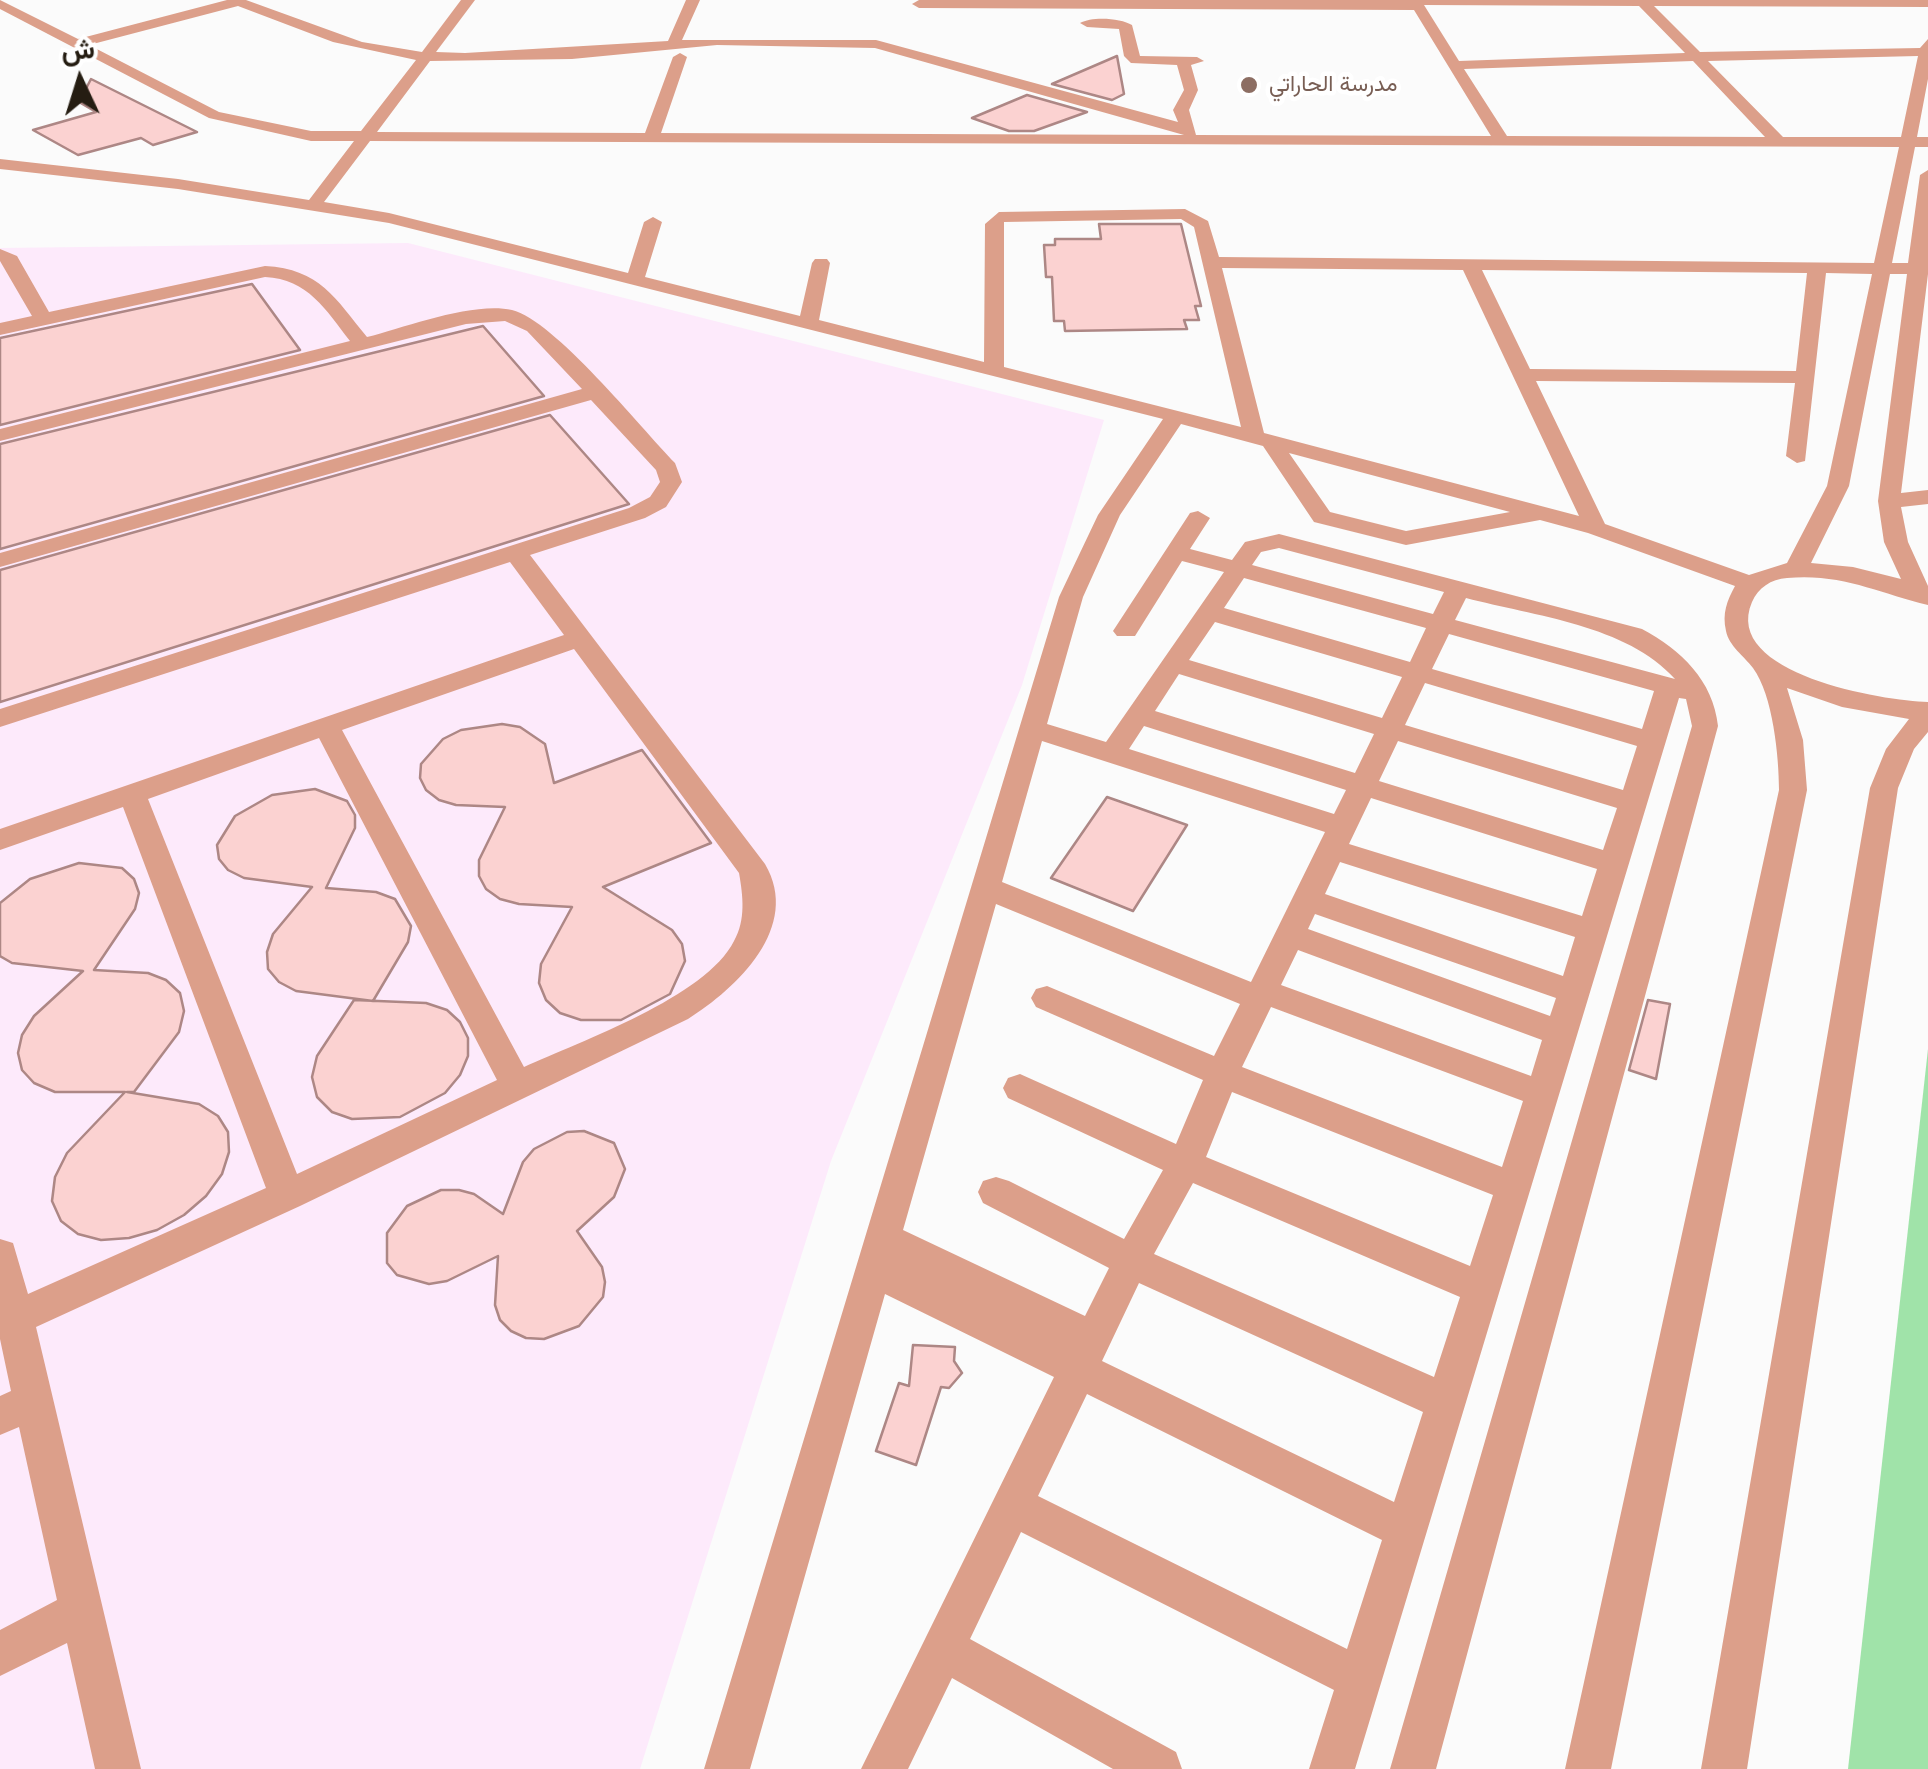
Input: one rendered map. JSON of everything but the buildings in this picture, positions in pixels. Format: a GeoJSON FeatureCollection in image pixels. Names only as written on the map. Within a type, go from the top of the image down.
{"type":"FeatureCollection","features":[{"type":"Feature","properties":{"kind":"street"},"geometry":{"type":"LineString","coordinates":[[315,203],[468,0]]}},
{"type":"Feature","properties":{"kind":"street"},"geometry":{"type":"LineString","coordinates":[[651,138],[693,0]]}},
{"type":"Feature","properties":{"kind":"street"},"geometry":{"type":"LineString","coordinates":[[75,44],[236,1],[359,46],[428,57],[842,42],[884,45],[1194,136]]}},
{"type":"Feature","properties":{"kind":"street"},"geometry":{"type":"LineString","coordinates":[[918,21],[921,2],[1928,1]]}},
{"type":"Feature","properties":{"kind":"street"},"geometry":{"type":"LineString","coordinates":[[1415,2],[1502,141]]}},
{"type":"Feature","properties":{"kind":"street"},"geometry":{"type":"LineString","coordinates":[[1643,2],[1778,142]]}},
{"type":"Feature","properties":{"kind":"street"},"geometry":{"type":"LineString","coordinates":[[0,4],[197,107],[234,122],[311,136],[1194,136],[1918,142]]}},
{"type":"Feature","properties":{"kind":"street"},"geometry":{"type":"LineString","coordinates":[[1076,23],[1123,24],[1132,58],[1190,61],[1190,90],[1181,110],[1194,136]]}},
{"type":"Feature","properties":{"kind":"street"},"geometry":{"type":"LineString","coordinates":[[916,55],[918,38]]}},
{"type":"Feature","properties":{"kind":"street"},"geometry":{"type":"LineString","coordinates":[[1795,570],[1838,486],[1884,269],[1918,142],[1928,43]]}},
{"type":"Feature","properties":{"kind":"street"},"geometry":{"type":"LineString","coordinates":[[1454,65],[1588,64],[1799,51],[1927,52]]}},
{"type":"Feature","properties":{"kind":"street"},"geometry":{"type":"LineString","coordinates":[[0,164],[315,203],[1263,439],[1596,528],[1752,584]]}},
{"type":"Feature","properties":{"kind":"street"},"geometry":{"type":"LineString","coordinates":[[1923,596],[1896,542],[1889,502],[1902,388],[1922,279],[1928,175]]}},
{"type":"Feature","properties":{"kind":"street"},"geometry":{"type":"LineString","coordinates":[[994,372],[994,224],[999,217],[1186,214],[1201,220],[1263,439],[1322,517],[1406,538],[1542,513]]}},
{"type":"Feature","properties":{"kind":"street"},"geometry":{"type":"LineString","coordinates":[[635,281],[653,222]]}},
{"type":"Feature","properties":{"kind":"street"},"geometry":{"type":"LineString","coordinates":[[0,254],[11,260],[43,320]]}},
{"type":"Feature","properties":{"kind":"street"},"geometry":{"type":"LineString","coordinates":[[1212,262],[1884,269],[1922,279]]}},
{"type":"Feature","properties":{"kind":"street"},"geometry":{"type":"LineString","coordinates":[[808,325],[821,263]]}},
{"type":"Feature","properties":{"kind":"street"},"geometry":{"type":"LineString","coordinates":[[1470,265],[1596,528]]}},
{"type":"Feature","properties":{"kind":"street"},"geometry":{"type":"LineString","coordinates":[[1797,456],[1817,268]]}},
{"type":"Feature","properties":{"kind":"street"},"geometry":{"type":"LineString","coordinates":[[0,329],[241,274],[290,271],[304,276],[363,344]]}},
{"type":"Feature","properties":{"kind":"street"},"geometry":{"type":"LineString","coordinates":[[0,436],[480,315],[508,315],[529,322],[666,468],[670,489],[638,514],[0,718]]}},
{"type":"Feature","properties":{"kind":"street"},"geometry":{"type":"LineString","coordinates":[[1524,375],[1805,377]]}},
{"type":"Feature","properties":{"kind":"street"},"geometry":{"type":"LineString","coordinates":[[1902,388],[1928,389]]}},
{"type":"Feature","properties":{"kind":"street"},"geometry":{"type":"LineString","coordinates":[[0,560],[595,392]]}},
{"type":"Feature","properties":{"kind":"street"},"geometry":{"type":"LineString","coordinates":[[727,1769],[1081,568],[1116,503],[1176,416]]}},
{"type":"Feature","properties":{"kind":"street"},"geometry":{"type":"LineString","coordinates":[[1889,502],[1928,497]]}},
{"type":"Feature","properties":{"kind":"street"},"geometry":{"type":"LineString","coordinates":[[1126,630],[1198,518]]}},
{"type":"Feature","properties":{"kind":"street"},"geometry":{"type":"LineString","coordinates":[[1111,755],[1253,547],[1279,541],[1632,634],[1661,650],[1684,691],[1705,708],[1705,726],[1413,1769]]}},
{"type":"Feature","properties":{"kind":"street"},"geometry":{"type":"LineString","coordinates":[[15,1318],[288,1195],[708,992],[741,957],[759,919],[760,894],[754,871],[516,552]]}},
{"type":"Feature","properties":{"kind":"street"},"geometry":{"type":"LineString","coordinates":[[1176,552],[1684,691]]}},
{"type":"Feature","properties":{"kind":"street"},"geometry":{"type":"LineString","coordinates":[[1923,596],[1856,574],[1795,570],[1752,584],[1740,596],[1735,610],[1747,644],[1764,662],[1792,681],[1826,697],[1866,708],[1928,714]]}},
{"type":"Feature","properties":{"kind":"street"},"geometry":{"type":"LineString","coordinates":[[884,1769],[1131,1261],[1185,1164],[1222,1074],[1459,587]]}},
{"type":"Feature","properties":{"kind":"street"},"geometry":{"type":"LineString","coordinates":[[1209,612],[1652,741]]}},
{"type":"Feature","properties":{"kind":"street"},"geometry":{"type":"LineString","coordinates":[[0,840],[580,638]]}},
{"type":"Feature","properties":{"kind":"street"},"geometry":{"type":"LineString","coordinates":[[1588,1769],[1793,790],[1787,725],[1764,662]]}},
{"type":"Feature","properties":{"kind":"street"},"geometry":{"type":"LineString","coordinates":[[1173,664],[1632,803]]}},
{"type":"Feature","properties":{"kind":"street"},"geometry":{"type":"LineString","coordinates":[[1332,1769],[1652,741],[1684,691]]}},
{"type":"Feature","properties":{"kind":"street"},"geometry":{"type":"LineString","coordinates":[[1724,1769],[1884,788],[1897,752],[1928,714]]}},
{"type":"Feature","properties":{"kind":"street"},"geometry":{"type":"LineString","coordinates":[[1138,715],[1614,864]]}},
{"type":"Feature","properties":{"kind":"street"},"geometry":{"type":"LineString","coordinates":[[326,728],[518,1086]]}},
{"type":"Feature","properties":{"kind":"street"},"geometry":{"type":"LineString","coordinates":[[1030,735],[1111,755],[1336,840]]}},
{"type":"Feature","properties":{"kind":"street"},"geometry":{"type":"LineString","coordinates":[[1030,735],[1592,932]]}},
{"type":"Feature","properties":{"kind":"street"},"geometry":{"type":"LineString","coordinates":[[134,796],[288,1195]]}},
{"type":"Feature","properties":{"kind":"street"},"geometry":{"type":"LineString","coordinates":[[982,897],[1257,1001],[1542,1094]]}},
{"type":"Feature","properties":{"kind":"street"},"geometry":{"type":"LineString","coordinates":[[1308,899],[1574,992]]}},
{"type":"Feature","properties":{"kind":"street"},"geometry":{"type":"LineString","coordinates":[[1290,934],[1561,1032]]}},
{"type":"Feature","properties":{"kind":"street"},"geometry":{"type":"LineString","coordinates":[[1047,998],[1222,1074],[1513,1187]]}},
{"type":"Feature","properties":{"kind":"street"},"geometry":{"type":"LineString","coordinates":[[1020,1088],[1185,1164],[1482,1289]]}},
{"type":"Feature","properties":{"kind":"street"},"geometry":{"type":"LineString","coordinates":[[996,1192],[1131,1261],[1446,1402]]}},
{"type":"Feature","properties":{"kind":"street"},"geometry":{"type":"LineString","coordinates":[[878,1254],[1085,1354],[1406,1530]]}},
{"type":"Feature","properties":{"kind":"street"},"geometry":{"type":"LineString","coordinates":[[0,1255],[15,1318],[17,1408],[82,1610],[118,1769]]}},
{"type":"Feature","properties":{"kind":"street"},"geometry":{"type":"LineString","coordinates":[[1011,1505],[1360,1679]]}},
{"type":"Feature","properties":{"kind":"street"},"geometry":{"type":"LineString","coordinates":[[0,1654],[82,1610]]}},
{"type":"Feature","properties":{"kind":"street"},"geometry":{"type":"LineString","coordinates":[[942,1648],[1159,1769]]}},
{"type":"Feature","properties":{"kind":"shaded area"},"geometry":{"type":"Polygon","coordinates":[[[408,243],[1104,420],[1022,685],[831,1161],[640,1769],[0,1769],[0,248],[408,243]]]}},
{"type":"Feature","properties":{"kind":"green space"},"geometry":{"type":"Polygon","coordinates":[[[1928,1049],[1928,1769],[1848,1769],[1928,1049]]]}},
{"type":"Feature","properties":{"kind":"place","name":"مدرسة الحاراتي"},"geometry":{"type":"Point","coordinates":[1249,85]}}]}
